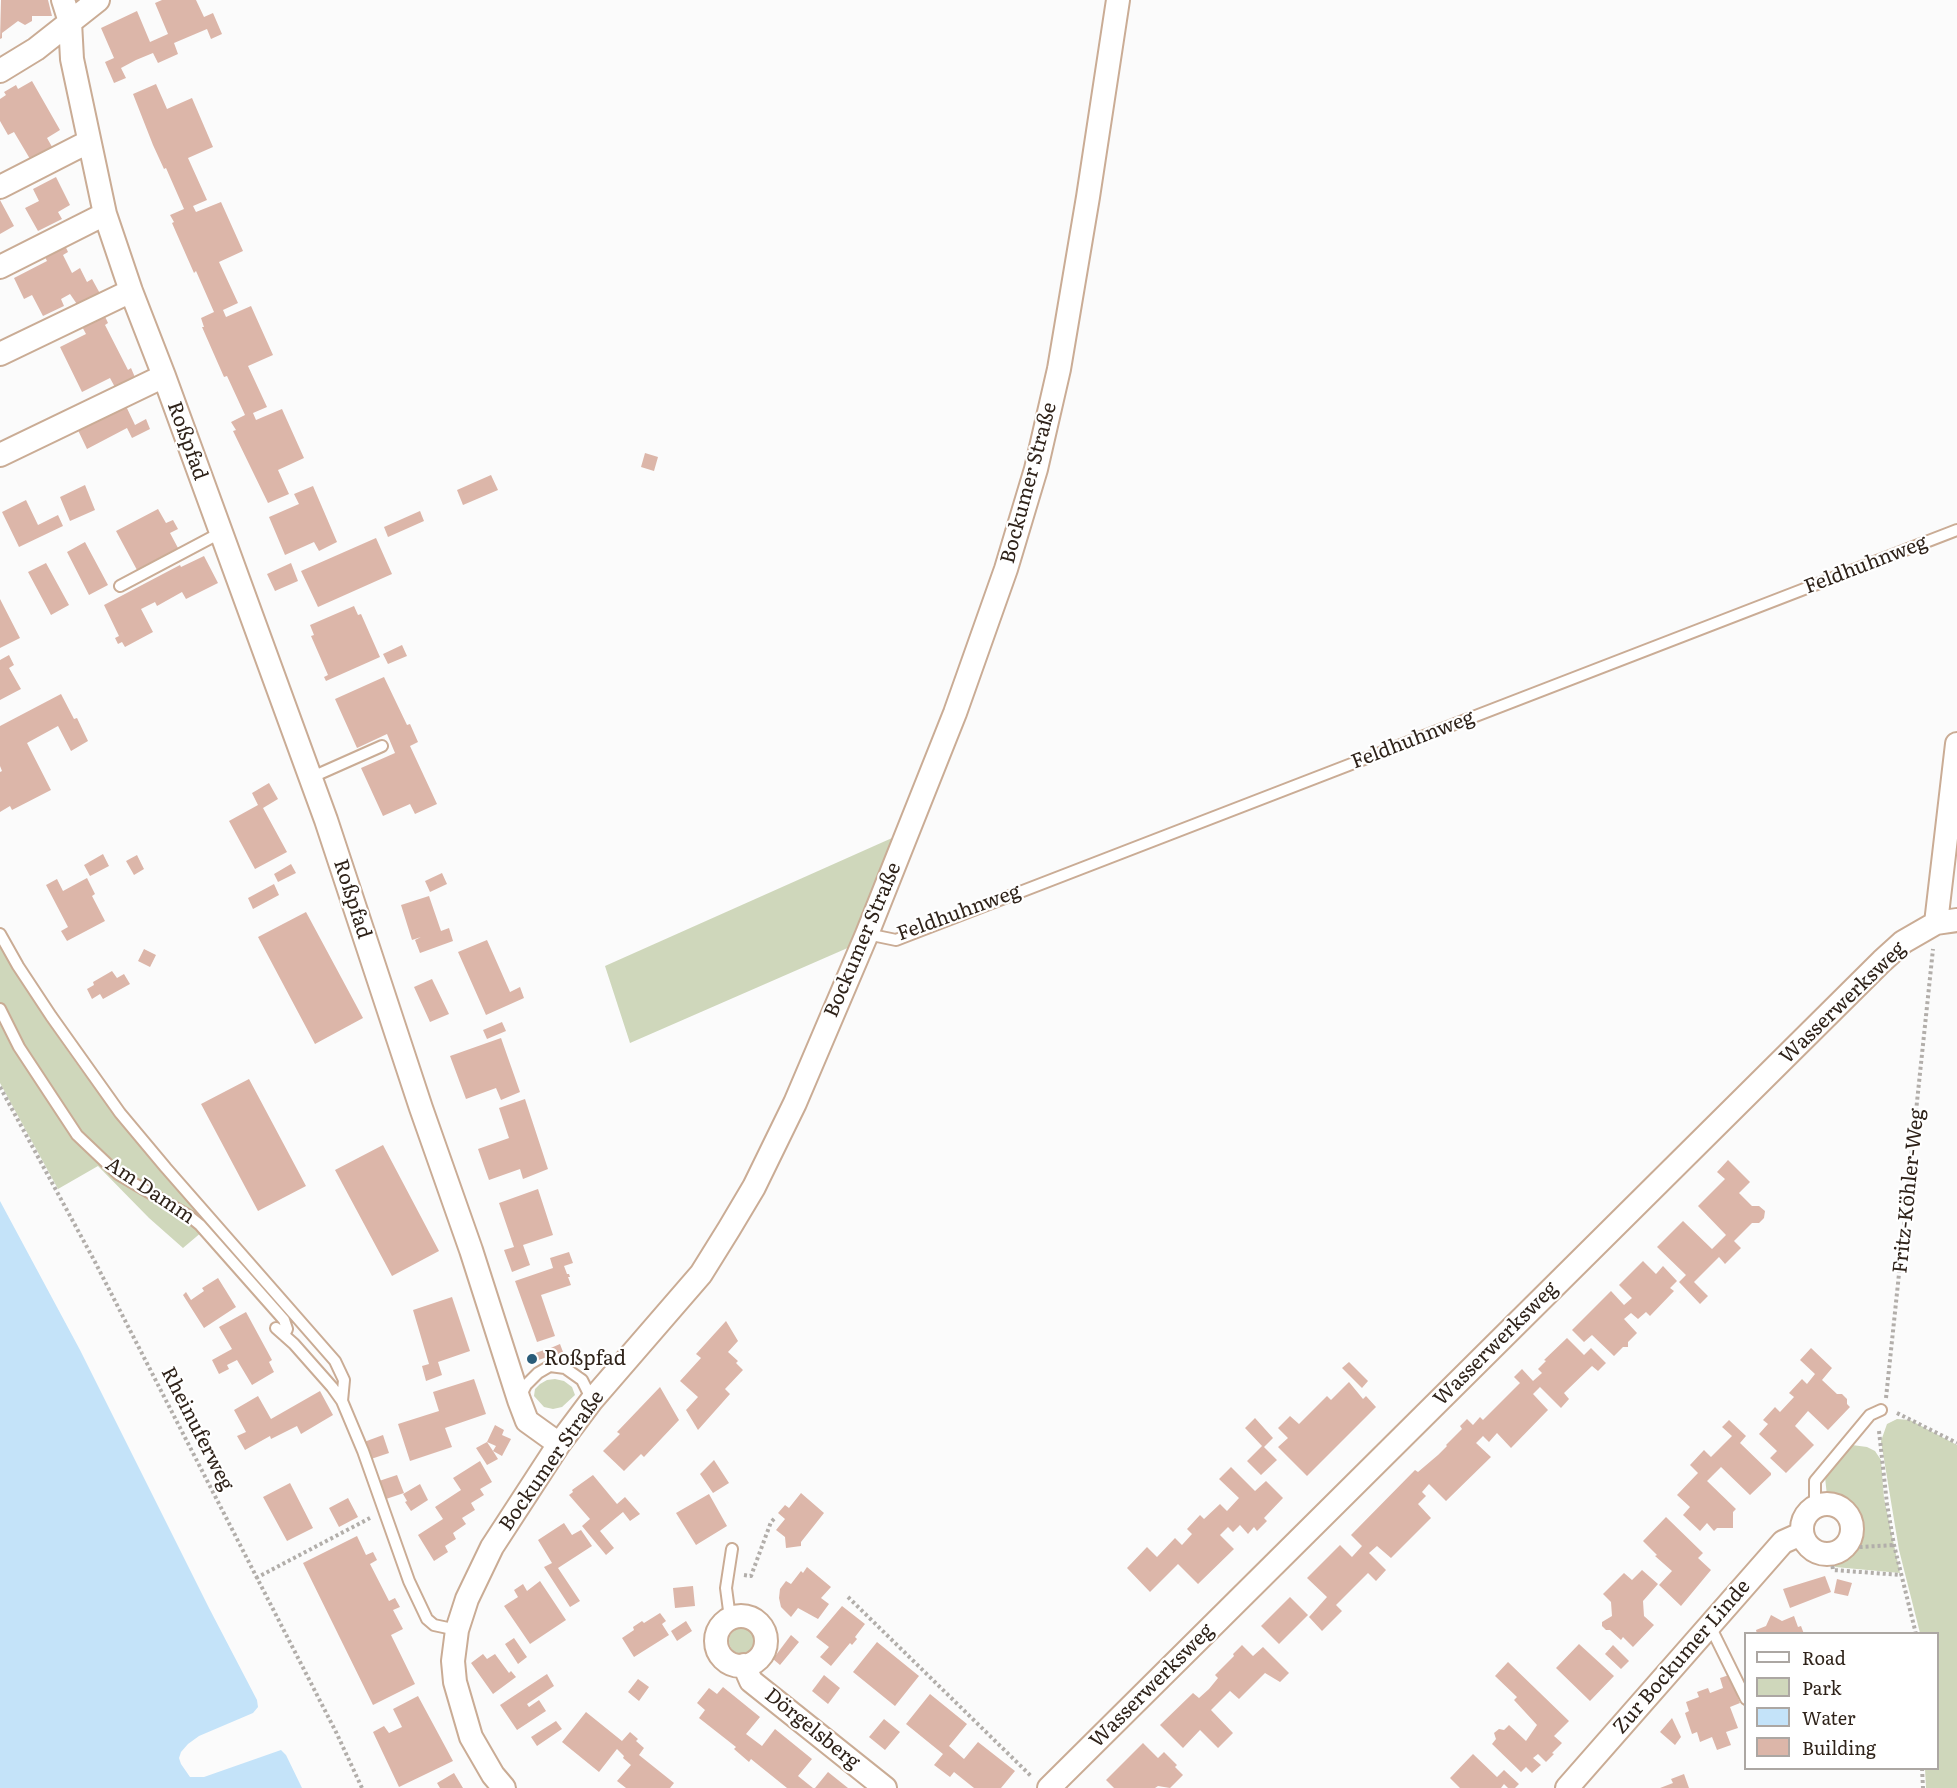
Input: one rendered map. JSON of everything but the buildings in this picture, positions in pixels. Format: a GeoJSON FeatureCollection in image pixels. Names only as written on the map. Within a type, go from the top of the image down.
{"type":"FeatureCollection","features":[{"type":"Feature","properties":{"kind":"street","name":"Roßpfad"},"geometry":{"type":"LineString","coordinates":[[63,0],[70,22],[72,59],[88,142],[105,214],[131,291],[310,778],[471,1250],[519,1400],[527,1421],[560,1444]]}},
{"type":"Feature","properties":{"kind":"street"},"geometry":{"type":"LineString","coordinates":[[0,71],[36,50],[98,0]]}},
{"type":"Feature","properties":{"kind":"street","name":"Bockumer Straße"},"geometry":{"type":"LineString","coordinates":[[504,1788],[493,1775],[471,1737],[455,1682],[453,1661],[457,1630],[467,1599],[492,1547],[560,1444],[592,1400],[700,1274],[754,1188],[795,1102],[867,934],[955,714],[1006,569],[1036,469],[1059,369],[1118,0]]}},
{"type":"Feature","properties":{"kind":"street"},"geometry":{"type":"LineString","coordinates":[[0,187],[88,142]]}},
{"type":"Feature","properties":{"kind":"street"},"geometry":{"type":"LineString","coordinates":[[0,267],[105,214]]}},
{"type":"Feature","properties":{"kind":"street"},"geometry":{"type":"LineString","coordinates":[[0,354],[131,291]]}},
{"type":"Feature","properties":{"kind":"street","name":"Roßpfad"},"geometry":{"type":"LineString","coordinates":[[0,455],[164,376]]}},
{"type":"Feature","properties":{"kind":"street"},"geometry":{"type":"LineString","coordinates":[[1946,921],[1957,744]]}},
{"type":"Feature","properties":{"kind":"street","name":"Wasserwerksweg"},"geometry":{"type":"LineString","coordinates":[[1042,1784],[1881,962],[1903,942],[1946,921]]}},
{"type":"Feature","properties":{"kind":"street"},"geometry":{"type":"LineString","coordinates":[[1831,1504],[1845,1511],[1852,1525],[1849,1541],[1839,1552],[1823,1554],[1809,1548],[1802,1534],[1804,1517],[1815,1506],[1831,1504]]}},
{"type":"Feature","properties":{"kind":"street","name":"Zur Bockumer Linde"},"geometry":{"type":"LineString","coordinates":[[1567,1788],[1784,1542],[1802,1534]]}},
{"type":"Feature","properties":{"kind":"street"},"geometry":{"type":"LineString","coordinates":[[730,1618],[749,1617],[760,1623],[764,1631],[765,1650],[753,1663],[744,1665]]}},
{"type":"Feature","properties":{"kind":"street","name":"Dörgelsberg"},"geometry":{"type":"LineString","coordinates":[[730,1618],[718,1631],[718,1647],[722,1656],[736,1665],[744,1665],[751,1681],[885,1788]]}},
{"type":"Feature","properties":{"kind":"lane","name":"Feldhuhnweg"},"geometry":{"type":"LineString","coordinates":[[867,934],[896,940],[1957,530]]}},
{"type":"Feature","properties":{"kind":"lane"},"geometry":{"type":"LineString","coordinates":[[120,586],[220,533]]}},
{"type":"Feature","properties":{"kind":"lane"},"geometry":{"type":"LineString","coordinates":[[310,778],[382,746]]}},
{"type":"Feature","properties":{"kind":"lane"},"geometry":{"type":"LineString","coordinates":[[0,934],[51,1016],[120,1113],[335,1361],[344,1380],[342,1401]]}},
{"type":"Feature","properties":{"kind":"lane","name":"Am Damm"},"geometry":{"type":"LineString","coordinates":[[0,1009],[19,1047],[77,1135],[118,1174],[189,1216],[200,1225],[284,1320],[288,1329],[280,1331],[342,1401],[363,1451],[409,1581],[427,1619],[434,1625],[457,1630]]}},
{"type":"Feature","properties":{"kind":"lane"},"geometry":{"type":"LineString","coordinates":[[519,1400],[526,1384],[550,1366],[565,1368],[582,1380],[592,1400]]}},
{"type":"Feature","properties":{"kind":"lane"},"geometry":{"type":"LineString","coordinates":[[1815,1506],[1815,1481],[1870,1415],[1881,1410]]}},
{"type":"Feature","properties":{"kind":"lane"},"geometry":{"type":"LineString","coordinates":[[730,1618],[726,1588],[732,1549]]}},
{"type":"Feature","properties":{"kind":"lane"},"geometry":{"type":"LineString","coordinates":[[1709,1626],[1744,1695]]}},
{"type":"Feature","properties":{"kind":"path","name":"Fritz-Köhler-Weg"},"geometry":{"type":"LineString","coordinates":[[1915,1632],[1894,1545],[1879,1437],[1881,1410],[1888,1393],[1946,921]]}},
{"type":"Feature","properties":{"kind":"path","name":"Rheinuferweg"},"geometry":{"type":"LineString","coordinates":[[0,1087],[94,1260],[362,1788]]}},
{"type":"Feature","properties":{"kind":"path"},"geometry":{"type":"LineString","coordinates":[[1881,1410],[1891,1410],[1901,1414],[1957,1443]]}},
{"type":"Feature","properties":{"kind":"path"},"geometry":{"type":"LineString","coordinates":[[256,1578],[384,1511]]}},
{"type":"Feature","properties":{"kind":"path"},"geometry":{"type":"LineString","coordinates":[[729,1572],[751,1576],[771,1522],[776,1517]]}},
{"type":"Feature","properties":{"kind":"path"},"geometry":{"type":"LineString","coordinates":[[1849,1541],[1861,1546],[1894,1545]]}},
{"type":"Feature","properties":{"kind":"path"},"geometry":{"type":"LineString","coordinates":[[1831,1554],[1833,1570],[1901,1575]]}},
{"type":"Feature","properties":{"kind":"path"},"geometry":{"type":"LineString","coordinates":[[848,1597],[1042,1784]]}},
{"type":"Feature","properties":{"kind":"path"},"geometry":{"type":"LineString","coordinates":[[1922,1770],[1923,1788]]}},
{"type":"Feature","properties":{"kind":"green space"},"geometry":{"type":"Polygon","coordinates":[[[901,834],[859,943],[630,1043],[605,966],[901,834]]]}},
{"type":"Feature","properties":{"kind":"green space"},"geometry":{"type":"Polygon","coordinates":[[[0,947],[46,1020],[116,1117],[209,1226],[183,1248],[149,1218],[98,1166],[58,1189],[0,1083],[0,947]]]}},
{"type":"Feature","properties":{"kind":"green space"},"geometry":{"type":"Polygon","coordinates":[[[547,1380],[564,1381],[572,1387],[575,1395],[562,1407],[553,1409],[544,1407],[534,1396],[535,1389],[547,1380]]]}},
{"type":"Feature","properties":{"kind":"green space"},"geometry":{"type":"Polygon","coordinates":[[[1897,1419],[1910,1420],[1957,1445],[1957,1788],[1926,1788],[1925,1770],[1939,1770],[1939,1632],[1920,1632],[1899,1550],[1881,1441],[1887,1424],[1897,1419]]]}},
{"type":"Feature","properties":{"kind":"green space"},"geometry":{"type":"Polygon","coordinates":[[[1852,1445],[1867,1447],[1875,1451],[1881,1460],[1884,1498],[1900,1573],[1835,1567],[1836,1561],[1855,1549],[1861,1525],[1860,1517],[1851,1504],[1827,1496],[1825,1477],[1845,1449],[1852,1445]]]}},
{"type":"Feature","properties":{"kind":"green space"},"geometry":{"type":"Polygon","coordinates":[[[742,1628],[751,1632],[755,1641],[751,1650],[742,1654],[733,1650],[729,1641],[733,1632],[742,1628]]]}},
{"type":"Feature","properties":{"kind":"water"},"geometry":{"type":"Polygon","coordinates":[[[0,1201],[80,1350],[257,1700],[258,1707],[253,1713],[199,1736],[188,1744],[181,1752],[179,1758],[181,1764],[190,1777],[204,1777],[281,1750],[286,1755],[302,1788],[0,1788],[0,1201]]]}},
{"type":"Feature","properties":{"kind":"place","name":"Roßpfad"},"geometry":{"type":"Point","coordinates":[532,1359]}}]}
